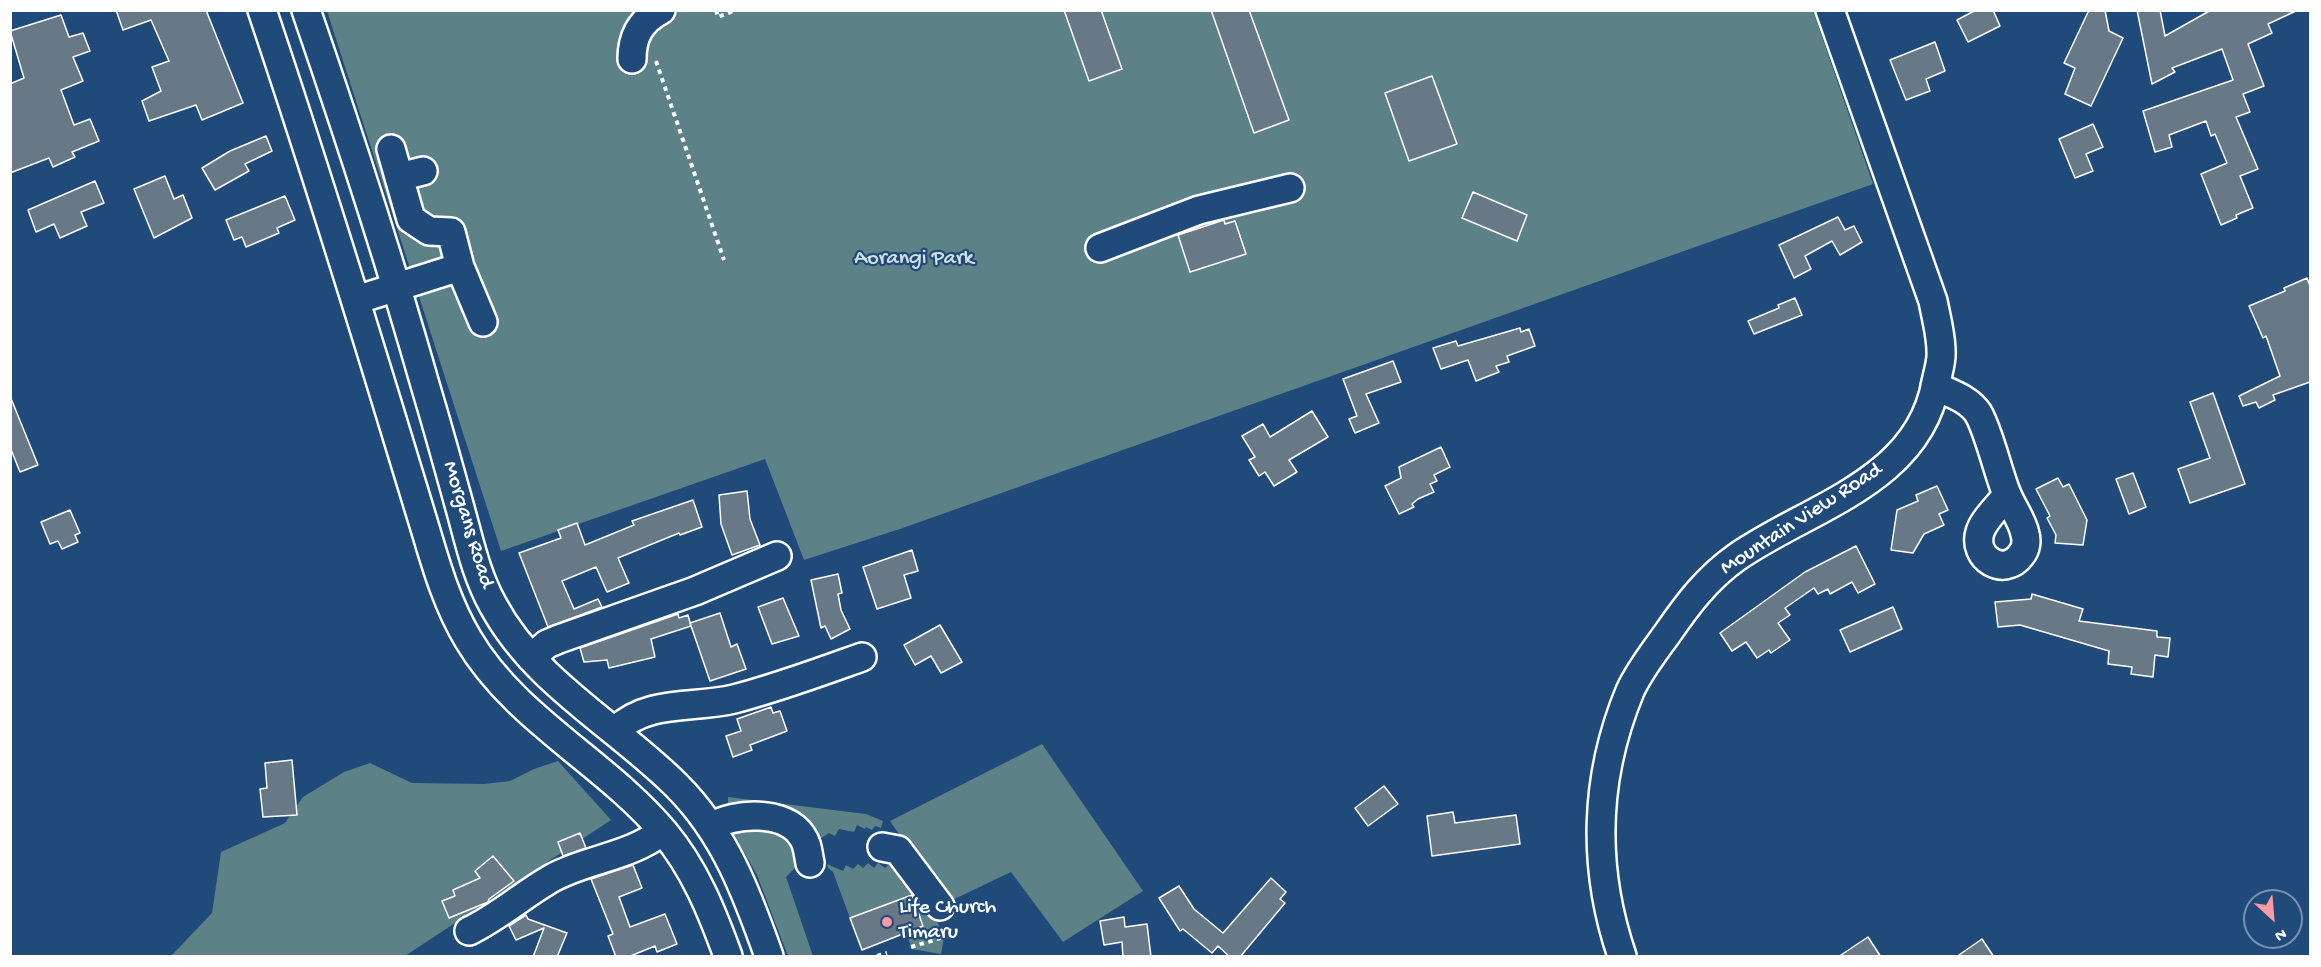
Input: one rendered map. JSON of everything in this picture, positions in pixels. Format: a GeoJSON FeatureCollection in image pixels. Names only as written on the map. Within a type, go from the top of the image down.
{"type":"FeatureCollection","features":[{"type":"Feature","properties":{"kind":"street","name":"Morgans Road"},"geometry":{"type":"LineString","coordinates":[[262,10],[356,300],[437,569],[468,640],[519,701],[633,799],[663,831],[684,858],[700,888],[728,957]]}},
{"type":"Feature","properties":{"kind":"street","name":"Morgans Road"},"geometry":{"type":"LineString","coordinates":[[306,10],[397,286],[481,580],[504,625],[531,658],[679,788],[711,827],[736,870],[769,957]]}},
{"type":"Feature","properties":{"kind":"street"},"geometry":{"type":"LineString","coordinates":[[643,58],[636,33],[642,24],[661,10]]}},
{"type":"Feature","properties":{"kind":"street","name":"Mountain View Road"},"geometry":{"type":"LineString","coordinates":[[1622,957],[1610,921],[1602,866],[1601,814],[1608,753],[1631,689],[1693,596],[1736,558],[1866,484],[1906,448],[1932,407],[1941,352],[1933,302],[1830,10]]}},
{"type":"Feature","properties":{"kind":"street"},"geometry":{"type":"LineString","coordinates":[[278,60],[318,47]]}},
{"type":"Feature","properties":{"kind":"street"},"geometry":{"type":"LineString","coordinates":[[391,149],[411,174],[411,219],[429,231],[451,232],[460,267],[483,322]]}},
{"type":"Feature","properties":{"kind":"street"},"geometry":{"type":"LineString","coordinates":[[1100,248],[1199,210],[1290,188]]}},
{"type":"Feature","properties":{"kind":"street"},"geometry":{"type":"LineString","coordinates":[[356,300],[460,267]]}},
{"type":"Feature","properties":{"kind":"street"},"geometry":{"type":"LineString","coordinates":[[1935,386],[1959,396],[1978,413],[2007,495]]}},
{"type":"Feature","properties":{"kind":"street"},"geometry":{"type":"LineString","coordinates":[[531,658],[547,644],[559,639],[695,591],[777,556]]}},
{"type":"Feature","properties":{"kind":"street"},"geometry":{"type":"LineString","coordinates":[[615,730],[626,721],[649,710],[730,700],[862,657]]}},
{"type":"Feature","properties":{"kind":"street"},"geometry":{"type":"LineString","coordinates":[[711,827],[732,819],[777,819],[795,828],[813,853]]}},
{"type":"Feature","properties":{"kind":"street"},"geometry":{"type":"LineString","coordinates":[[469,932],[491,920],[553,878],[581,866],[633,850],[663,831]]}},
{"type":"Feature","properties":{"kind":"street"},"geometry":{"type":"LineString","coordinates":[[882,847],[898,850],[940,906]]}},
{"type":"Feature","properties":{"kind":"path"},"geometry":{"type":"LineString","coordinates":[[716,10],[718,17],[736,10]]}},
{"type":"Feature","properties":{"kind":"path"},"geometry":{"type":"LineString","coordinates":[[643,58],[674,122],[724,260]]}},
{"type":"Feature","properties":{"kind":"path"},"geometry":{"type":"LineString","coordinates":[[911,947],[954,934]]}},
{"type":"Feature","properties":{"kind":"path"},"geometry":{"type":"LineString","coordinates":[[877,957],[887,953]]}},
{"type":"Feature","properties":{"kind":"green space","name":"Aorangi Park"},"geometry":{"type":"Polygon","coordinates":[[[327,11],[1813,11],[1873,184],[900,529],[804,560],[765,459],[501,551],[327,11]]]}},
{"type":"Feature","properties":{"kind":"green space"},"geometry":{"type":"Polygon","coordinates":[[[1042,744],[1143,891],[1063,942],[1011,872],[946,903],[890,821],[1042,744]]]}},
{"type":"Feature","properties":{"kind":"green space"},"geometry":{"type":"Polygon","coordinates":[[[558,761],[611,820],[405,956],[171,956],[212,913],[221,852],[285,823],[303,797],[344,772],[370,763],[412,783],[484,784],[510,781],[534,769],[558,761]]]}},
{"type":"Feature","properties":{"kind":"green space"},"geometry":{"type":"Polygon","coordinates":[[[728,797],[866,814],[883,821],[881,828],[875,826],[872,830],[857,825],[854,832],[839,829],[835,836],[829,833],[817,841],[728,812],[728,797]]]}},
{"type":"Feature","properties":{"kind":"green space"},"geometry":{"type":"Polygon","coordinates":[[[780,825],[802,861],[786,877],[813,956],[788,956],[757,875],[730,827],[780,825]]]}},
{"type":"Feature","properties":{"kind":"green space"},"geometry":{"type":"Polygon","coordinates":[[[883,854],[925,891],[850,918],[833,872],[827,864],[843,871],[846,865],[853,869],[858,864],[863,868],[868,863],[874,868],[878,863],[885,868],[890,863],[883,854]]]}},
{"type":"Feature","properties":{"kind":"green space"},"geometry":{"type":"Polygon","coordinates":[[[926,894],[944,938],[941,954],[912,949],[906,933],[924,926],[919,914],[916,915],[913,899],[926,894]]]}},
{"type":"Feature","properties":{"kind":"building"},"geometry":{"type":"Polygon","coordinates":[[[116,10],[206,10],[243,103],[202,120],[196,105],[149,121],[142,101],[161,91],[152,67],[169,61],[151,20],[123,30],[116,10]]]}},
{"type":"Feature","properties":{"kind":"building"},"geometry":{"type":"Polygon","coordinates":[[[1064,10],[1101,10],[1122,69],[1089,81],[1064,10]]]}},
{"type":"Feature","properties":{"kind":"building"},"geometry":{"type":"Polygon","coordinates":[[[1211,10],[1249,10],[1289,120],[1254,133],[1211,10]]]}},
{"type":"Feature","properties":{"kind":"building"},"geometry":{"type":"Polygon","coordinates":[[[1976,10],[1993,10],[2000,26],[1968,42],[1957,20],[1976,10]]]}},
{"type":"Feature","properties":{"kind":"building"},"geometry":{"type":"Polygon","coordinates":[[[2089,10],[2105,10],[2109,31],[2123,38],[2091,106],[2065,94],[2075,68],[2064,63],[2089,10]]]}},
{"type":"Feature","properties":{"kind":"building"},"geometry":{"type":"Polygon","coordinates":[[[2137,10],[2160,10],[2165,36],[2211,10],[2298,10],[2268,24],[2272,33],[2248,44],[2264,86],[2243,94],[2250,112],[2236,117],[2258,169],[2240,176],[2253,208],[2221,225],[2201,174],[2227,163],[2215,134],[2211,136],[2206,121],[2169,135],[2172,147],[2155,152],[2143,111],[2233,80],[2222,49],[2172,68],[2175,72],[2152,84],[2137,10]]]}},
{"type":"Feature","properties":{"kind":"building"},"geometry":{"type":"Polygon","coordinates":[[[61,15],[69,37],[83,33],[90,51],[73,57],[83,81],[61,90],[74,125],[90,119],[99,141],[72,152],[75,157],[53,167],[49,158],[10,173],[10,84],[24,78],[10,31],[61,15]]]}},
{"type":"Feature","properties":{"kind":"building"},"geometry":{"type":"Polygon","coordinates":[[[1935,42],[1945,71],[1926,79],[1930,91],[1906,100],[1890,60],[1935,42]]]}},
{"type":"Feature","properties":{"kind":"building"},"geometry":{"type":"Polygon","coordinates":[[[1432,76],[1457,144],[1409,161],[1385,93],[1432,76]]]}},
{"type":"Feature","properties":{"kind":"building"},"geometry":{"type":"Polygon","coordinates":[[[2093,124],[2103,147],[2086,154],[2093,171],[2075,178],[2059,139],[2093,124]]]}},
{"type":"Feature","properties":{"kind":"building"},"geometry":{"type":"Polygon","coordinates":[[[266,136],[272,151],[245,164],[249,171],[215,190],[202,168],[230,151],[266,136]]]}},
{"type":"Feature","properties":{"kind":"building"},"geometry":{"type":"Polygon","coordinates":[[[165,176],[174,199],[183,195],[192,218],[154,238],[134,189],[165,176]]]}},
{"type":"Feature","properties":{"kind":"building"},"geometry":{"type":"Polygon","coordinates":[[[95,181],[104,203],[81,212],[87,226],[60,238],[54,224],[36,232],[28,210],[95,181]]]}},
{"type":"Feature","properties":{"kind":"building"},"geometry":{"type":"Polygon","coordinates":[[[1473,192],[1527,215],[1517,241],[1462,218],[1473,192]]]}},
{"type":"Feature","properties":{"kind":"building"},"geometry":{"type":"Polygon","coordinates":[[[285,196],[295,220],[277,228],[279,233],[246,247],[242,237],[234,240],[226,220],[285,196]]]}},
{"type":"Feature","properties":{"kind":"building"},"geometry":{"type":"Polygon","coordinates":[[[1838,217],[1845,230],[1854,226],[1862,242],[1840,255],[1832,241],[1805,256],[1811,269],[1794,278],[1779,245],[1838,217]]]}},
{"type":"Feature","properties":{"kind":"building"},"geometry":{"type":"Polygon","coordinates":[[[1224,220],[1225,224],[1235,221],[1246,254],[1190,272],[1178,235],[1224,220]]]}},
{"type":"Feature","properties":{"kind":"building"},"geometry":{"type":"Polygon","coordinates":[[[2307,278],[2310,286],[2310,382],[2273,395],[2275,400],[2259,408],[2256,402],[2243,406],[2239,396],[2280,376],[2266,336],[2263,338],[2249,306],[2285,291],[2284,288],[2307,278]]]}},
{"type":"Feature","properties":{"kind":"building"},"geometry":{"type":"Polygon","coordinates":[[[1795,298],[1802,315],[1754,334],[1748,321],[1779,308],[1778,305],[1795,298]]]}},
{"type":"Feature","properties":{"kind":"building"},"geometry":{"type":"Polygon","coordinates":[[[1520,328],[1521,332],[1529,329],[1535,346],[1507,356],[1509,362],[1496,366],[1499,372],[1476,381],[1468,360],[1441,369],[1433,348],[1456,341],[1458,346],[1520,328]]]}},
{"type":"Feature","properties":{"kind":"building"},"geometry":{"type":"Polygon","coordinates":[[[1393,361],[1401,382],[1366,394],[1379,423],[1355,433],[1349,419],[1357,416],[1343,379],[1393,361]]]}},
{"type":"Feature","properties":{"kind":"building"},"geometry":{"type":"Polygon","coordinates":[[[2213,393],[2245,484],[2190,503],[2178,469],[2210,458],[2190,402],[2213,393]]]}},
{"type":"Feature","properties":{"kind":"building"},"geometry":{"type":"Polygon","coordinates":[[[10,396],[38,465],[20,472],[10,447],[10,396]]]}},
{"type":"Feature","properties":{"kind":"building"},"geometry":{"type":"Polygon","coordinates":[[[1312,411],[1328,437],[1289,460],[1297,472],[1274,486],[1265,472],[1259,476],[1249,460],[1255,457],[1242,436],[1263,424],[1270,437],[1312,411]]]}},
{"type":"Feature","properties":{"kind":"building"},"geometry":{"type":"Polygon","coordinates":[[[1441,447],[1450,467],[1434,475],[1437,481],[1430,484],[1434,492],[1418,499],[1412,504],[1414,507],[1399,514],[1385,486],[1401,478],[1399,467],[1441,447]]]}},
{"type":"Feature","properties":{"kind":"building"},"geometry":{"type":"Polygon","coordinates":[[[2133,473],[2146,507],[2129,514],[2116,479],[2133,473]]]}},
{"type":"Feature","properties":{"kind":"building"},"geometry":{"type":"Polygon","coordinates":[[[2058,478],[2063,487],[2069,484],[2087,520],[2083,545],[2055,543],[2056,535],[2047,518],[2050,516],[2036,489],[2058,478]]]}},
{"type":"Feature","properties":{"kind":"building"},"geometry":{"type":"Polygon","coordinates":[[[1937,486],[1948,510],[1939,514],[1944,525],[1924,534],[1913,553],[1891,550],[1897,510],[1918,501],[1916,495],[1937,486]]]}},
{"type":"Feature","properties":{"kind":"building"},"geometry":{"type":"Polygon","coordinates":[[[747,491],[750,519],[760,545],[732,555],[721,524],[719,495],[747,491]]]}},
{"type":"Feature","properties":{"kind":"building"},"geometry":{"type":"Polygon","coordinates":[[[693,500],[702,527],[680,535],[679,533],[618,558],[629,583],[607,592],[596,567],[562,581],[574,609],[598,599],[602,607],[548,627],[519,553],[561,538],[558,530],[577,523],[585,545],[634,525],[632,521],[693,500]]]}},
{"type":"Feature","properties":{"kind":"building"},"geometry":{"type":"Polygon","coordinates":[[[70,510],[80,533],[75,535],[78,542],[62,549],[58,541],[50,544],[41,522],[70,510]]]}},
{"type":"Feature","properties":{"kind":"building"},"geometry":{"type":"Polygon","coordinates":[[[1856,546],[1875,584],[1858,593],[1852,582],[1830,594],[1828,589],[1818,594],[1814,588],[1785,608],[1790,615],[1778,623],[1790,640],[1771,653],[1769,650],[1757,658],[1746,642],[1732,651],[1720,633],[1805,572],[1856,546]]]}},
{"type":"Feature","properties":{"kind":"building"},"geometry":{"type":"Polygon","coordinates":[[[912,550],[918,571],[904,575],[911,598],[877,609],[863,567],[912,550]]]}},
{"type":"Feature","properties":{"kind":"building"},"geometry":{"type":"Polygon","coordinates":[[[838,574],[842,593],[838,594],[841,610],[850,629],[831,639],[825,626],[821,628],[811,580],[838,574]]]}},
{"type":"Feature","properties":{"kind":"building"},"geometry":{"type":"Polygon","coordinates":[[[2032,594],[2083,609],[2079,621],[2157,631],[2157,637],[2170,638],[2168,657],[2155,655],[2153,677],[2131,674],[2132,667],[2108,664],[2109,651],[2020,625],[1998,627],[1995,602],[2031,599],[2032,594]]]}},
{"type":"Feature","properties":{"kind":"building"},"geometry":{"type":"Polygon","coordinates":[[[783,598],[799,636],[772,644],[758,607],[783,598]]]}},
{"type":"Feature","properties":{"kind":"building"},"geometry":{"type":"Polygon","coordinates":[[[1893,607],[1902,629],[1850,652],[1840,630],[1893,607]]]}},
{"type":"Feature","properties":{"kind":"building"},"geometry":{"type":"Polygon","coordinates":[[[720,613],[731,647],[737,644],[746,669],[710,681],[690,623],[720,613]]]}},
{"type":"Feature","properties":{"kind":"building"},"geometry":{"type":"Polygon","coordinates":[[[678,614],[679,618],[688,615],[691,626],[651,639],[655,657],[609,668],[607,660],[584,662],[580,648],[678,614]]]}},
{"type":"Feature","properties":{"kind":"building"},"geometry":{"type":"Polygon","coordinates":[[[940,625],[962,662],[941,673],[931,656],[915,665],[904,645],[940,625]]]}},
{"type":"Feature","properties":{"kind":"building"},"geometry":{"type":"Polygon","coordinates":[[[771,707],[773,713],[780,711],[787,731],[750,745],[752,750],[733,757],[726,736],[741,731],[737,719],[771,707]]]}},
{"type":"Feature","properties":{"kind":"building"},"geometry":{"type":"Polygon","coordinates":[[[292,760],[297,815],[263,817],[260,789],[267,788],[265,763],[292,760]]]}},
{"type":"Feature","properties":{"kind":"building"},"geometry":{"type":"Polygon","coordinates":[[[1384,786],[1398,804],[1368,826],[1355,808],[1384,786]]]}},
{"type":"Feature","properties":{"kind":"building"},"geometry":{"type":"Polygon","coordinates":[[[1453,812],[1455,823],[1516,815],[1520,844],[1432,856],[1427,816],[1453,812]]]}},
{"type":"Feature","properties":{"kind":"building"},"geometry":{"type":"Polygon","coordinates":[[[580,833],[586,848],[563,856],[558,842],[580,833]]]}},
{"type":"Feature","properties":{"kind":"building"},"geometry":{"type":"Polygon","coordinates":[[[493,856],[514,881],[488,902],[449,918],[442,901],[455,896],[453,890],[480,878],[475,871],[493,856]]]}},
{"type":"Feature","properties":{"kind":"building"},"geometry":{"type":"Polygon","coordinates":[[[633,865],[642,888],[619,897],[630,927],[665,914],[677,944],[657,952],[655,946],[628,957],[616,957],[608,936],[613,934],[591,879],[633,865]]]}},
{"type":"Feature","properties":{"kind":"building"},"geometry":{"type":"Polygon","coordinates":[[[1271,878],[1286,892],[1280,899],[1285,903],[1240,957],[1230,957],[1218,946],[1212,953],[1183,929],[1180,931],[1159,898],[1179,886],[1194,909],[1223,933],[1271,878]]]}},
{"type":"Feature","properties":{"kind":"building","name":"Life Church Timaru"},"geometry":{"type":"Polygon","coordinates":[[[912,895],[923,926],[862,950],[850,918],[912,895]]]}},
{"type":"Feature","properties":{"kind":"building"},"geometry":{"type":"Polygon","coordinates":[[[526,915],[528,919],[567,933],[557,957],[533,957],[544,928],[516,940],[509,926],[526,915]]]}},
{"type":"Feature","properties":{"kind":"building"},"geometry":{"type":"Polygon","coordinates":[[[1124,917],[1125,927],[1147,924],[1151,957],[1123,957],[1122,942],[1104,945],[1100,921],[1124,917]]]}},
{"type":"Feature","properties":{"kind":"building"},"geometry":{"type":"Polygon","coordinates":[[[1868,937],[1881,957],[1838,957],[1868,937]]]}},
{"type":"Feature","properties":{"kind":"building"},"geometry":{"type":"Polygon","coordinates":[[[1982,939],[1994,957],[1956,957],[1982,939]]]}},
{"type":"Feature","properties":{"kind":"place","name":"Life Church Timaru"},"geometry":{"type":"Point","coordinates":[887,922]}}]}
